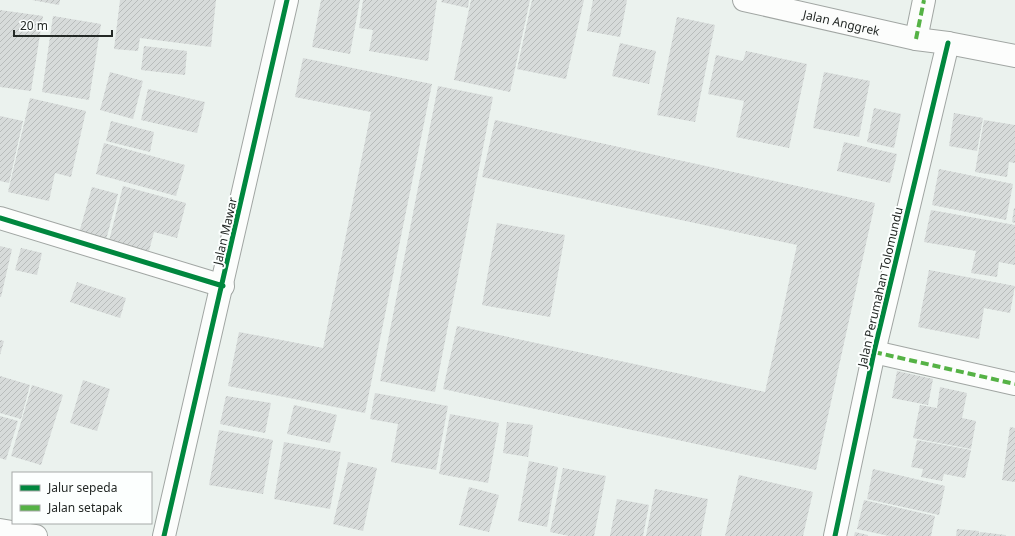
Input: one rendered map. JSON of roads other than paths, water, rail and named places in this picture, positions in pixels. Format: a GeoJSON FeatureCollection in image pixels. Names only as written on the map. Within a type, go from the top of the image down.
{"type":"FeatureCollection","features":[{"type":"Feature","properties":{"kind":"street","name":"Jalan Mawar"},"geometry":{"type":"LineString","coordinates":[[164,536],[288,0]]}},
{"type":"Feature","properties":{"kind":"street","name":"Jalan Anggrek"},"geometry":{"type":"LineString","coordinates":[[744,0],[916,39],[948,43],[1015,56]]}},
{"type":"Feature","properties":{"kind":"street"},"geometry":{"type":"LineString","coordinates":[[916,39],[924,0]]}},
{"type":"Feature","properties":{"kind":"street","name":"Jalan Perumahan Tolomundu"},"geometry":{"type":"LineString","coordinates":[[835,536],[874,352],[948,43]]}},
{"type":"Feature","properties":{"kind":"street"},"geometry":{"type":"LineString","coordinates":[[0,218],[223,286]]}},
{"type":"Feature","properties":{"kind":"street"},"geometry":{"type":"LineString","coordinates":[[874,352],[1015,384]]}},
{"type":"Feature","properties":{"kind":"street"},"geometry":{"type":"LineString","coordinates":[[0,530],[36,536]]}}]}
